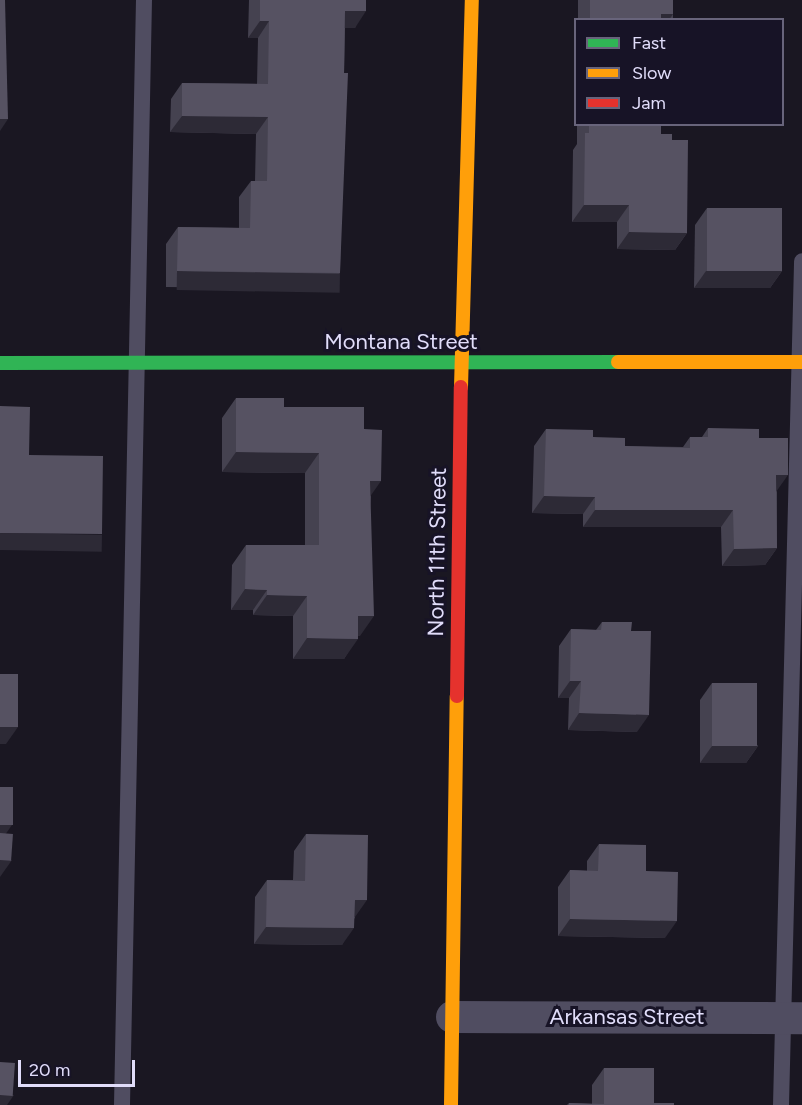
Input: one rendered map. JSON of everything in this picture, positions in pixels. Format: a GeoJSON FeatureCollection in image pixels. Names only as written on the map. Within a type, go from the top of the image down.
{"type":"FeatureCollection","features":[{"type":"Feature","properties":{"kind":"street","name":"North 11th Street"},"geometry":{"type":"LineString","coordinates":[[451,1105],[460,363],[472,0]]}},
{"type":"Feature","properties":{"kind":"street","name":"Montana Street"},"geometry":{"type":"LineString","coordinates":[[0,363],[801,362]]}},
{"type":"Feature","properties":{"kind":"street","name":"Arkansas Street"},"geometry":{"type":"LineString","coordinates":[[452,1017],[793,1018]]}},
{"type":"Feature","properties":{"kind":"lane"},"geometry":{"type":"LineString","coordinates":[[122,1105],[144,0]]}},
{"type":"Feature","properties":{"kind":"lane"},"geometry":{"type":"LineString","coordinates":[[781,1105],[793,1018],[802,261]]}},
{"type":"Feature","properties":{"kind":"building"},"geometry":{"type":"Polygon","coordinates":[[[0,0],[5,0],[8,119],[0,119],[0,0]]]}},
{"type":"Feature","properties":{"kind":"building"},"geometry":{"type":"Polygon","coordinates":[[[260,0],[366,0],[366,11],[345,11],[344,73],[348,73],[340,273],[177,271],[178,227],[250,228],[251,181],[267,181],[268,117],[182,116],[182,83],[268,84],[269,21],[260,21],[260,0]]]}},
{"type":"Feature","properties":{"kind":"building"},"geometry":{"type":"Polygon","coordinates":[[[590,0],[673,0],[673,14],[661,14],[661,18],[590,18],[590,0]]]}},
{"type":"Feature","properties":{"kind":"building"},"geometry":{"type":"Polygon","coordinates":[[[589,126],[661,126],[661,134],[672,134],[672,140],[688,140],[687,233],[629,232],[629,205],[584,205],[585,133],[589,133],[589,126]]]}},
{"type":"Feature","properties":{"kind":"building"},"geometry":{"type":"Polygon","coordinates":[[[707,208],[782,208],[782,271],[707,271],[707,208]]]}},
{"type":"Feature","properties":{"kind":"building"},"geometry":{"type":"Polygon","coordinates":[[[236,398],[284,398],[284,407],[364,407],[364,429],[382,430],[381,481],[370,481],[374,616],[358,616],[358,639],[307,638],[307,596],[267,595],[267,590],[245,589],[246,545],[319,545],[319,453],[236,452],[236,398]]]}},
{"type":"Feature","properties":{"kind":"building"},"geometry":{"type":"Polygon","coordinates":[[[0,406],[30,407],[29,455],[103,456],[102,534],[0,533],[0,406]]]}},
{"type":"Feature","properties":{"kind":"building"},"geometry":{"type":"Polygon","coordinates":[[[708,428],[759,429],[759,438],[788,438],[788,475],[776,475],[777,548],[734,549],[733,510],[595,510],[595,497],[544,496],[546,429],[593,430],[593,437],[625,438],[625,446],[690,448],[690,437],[708,437],[708,428]]]}},
{"type":"Feature","properties":{"kind":"building"},"geometry":{"type":"Polygon","coordinates":[[[602,622],[632,622],[631,631],[651,631],[649,715],[579,713],[581,681],[570,681],[571,629],[601,630],[602,622]]]}},
{"type":"Feature","properties":{"kind":"building"},"geometry":{"type":"Polygon","coordinates":[[[0,674],[18,674],[18,727],[0,727],[0,674]]]}},
{"type":"Feature","properties":{"kind":"building"},"geometry":{"type":"Polygon","coordinates":[[[712,683],[757,683],[757,746],[712,746],[712,683]]]}},
{"type":"Feature","properties":{"kind":"building"},"geometry":{"type":"Polygon","coordinates":[[[0,787],[13,787],[13,825],[0,825],[0,787]]]}},
{"type":"Feature","properties":{"kind":"building"},"geometry":{"type":"Polygon","coordinates":[[[0,833],[13,834],[11,861],[0,860],[0,833]]]}},
{"type":"Feature","properties":{"kind":"building"},"geometry":{"type":"Polygon","coordinates":[[[306,834],[368,835],[367,900],[355,900],[354,928],[266,927],[267,880],[305,881],[306,834]]]}},
{"type":"Feature","properties":{"kind":"building"},"geometry":{"type":"Polygon","coordinates":[[[599,844],[646,845],[646,871],[678,872],[677,921],[570,919],[570,870],[598,871],[599,844]]]}},
{"type":"Feature","properties":{"kind":"building"},"geometry":{"type":"Polygon","coordinates":[[[0,1062],[15,1063],[13,1096],[0,1095],[0,1062]]]}},
{"type":"Feature","properties":{"kind":"building"},"geometry":{"type":"Polygon","coordinates":[[[604,1068],[654,1068],[654,1103],[674,1103],[674,1105],[569,1105],[569,1103],[604,1104],[604,1068]]]}},
{"type":"Feature","properties":{"kind":"traffic: fast"},"geometry":{"type":"LineString","coordinates":[[0,363],[618,362]]}},
{"type":"Feature","properties":{"kind":"traffic: slow"},"geometry":{"type":"LineString","coordinates":[[461,387],[472,0]]}},
{"type":"Feature","properties":{"kind":"traffic: slow"},"geometry":{"type":"LineString","coordinates":[[618,362],[802,362]]}},
{"type":"Feature","properties":{"kind":"traffic: slow"},"geometry":{"type":"LineString","coordinates":[[451,1105],[457,696]]}},
{"type":"Feature","properties":{"kind":"traffic: jam"},"geometry":{"type":"LineString","coordinates":[[457,696],[461,387]]}}]}
